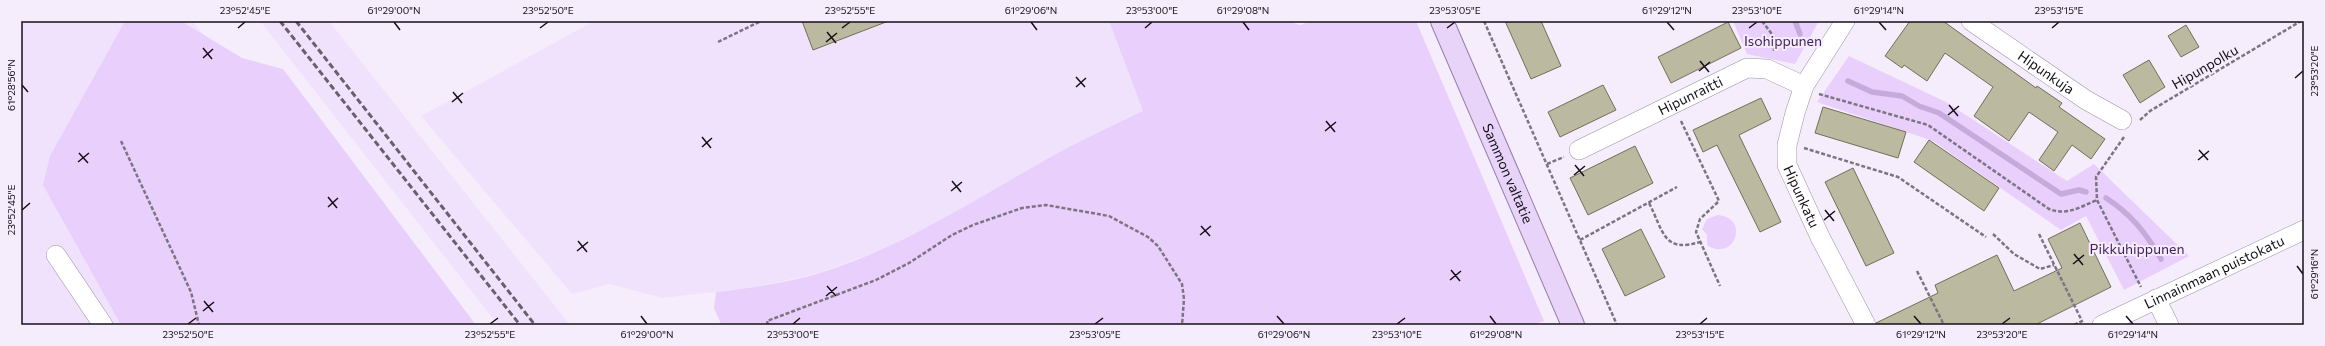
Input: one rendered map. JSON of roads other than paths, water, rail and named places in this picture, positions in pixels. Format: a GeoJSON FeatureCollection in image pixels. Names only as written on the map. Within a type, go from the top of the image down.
{"type":"FeatureCollection","features":[{"type":"Feature","properties":{"kind":"main road","name":"Sammon valtatie"},"geometry":{"type":"LineString","coordinates":[[1442,21],[1573,325]]}},
{"type":"Feature","properties":{"kind":"street","name":"Hipunkatu"},"geometry":{"type":"LineString","coordinates":[[1845,21],[1804,86],[1795,112],[1787,145],[1788,165],[1820,237],[1866,325]]}},
{"type":"Feature","properties":{"kind":"street","name":"Hipunkuja"},"geometry":{"type":"LineString","coordinates":[[1971,21],[2086,100],[2127,124]]}},
{"type":"Feature","properties":{"kind":"street","name":"Hipunraitti"},"geometry":{"type":"LineString","coordinates":[[1579,150],[1747,68],[1772,72],[1804,86]]}},
{"type":"Feature","properties":{"kind":"street","name":"Linnainmaan puistokatu"},"geometry":{"type":"LineString","coordinates":[[2102,325],[2150,295],[2304,230]]}},
{"type":"Feature","properties":{"kind":"street"},"geometry":{"type":"LineString","coordinates":[[56,255],[103,325]]}},
{"type":"Feature","properties":{"kind":"street"},"geometry":{"type":"LineString","coordinates":[[2150,295],[2169,325]]}},
{"type":"Feature","properties":{"kind":"waterway"},"geometry":{"type":"LineString","coordinates":[[1795,21],[1800,34]]}},
{"type":"Feature","properties":{"kind":"waterway"},"geometry":{"type":"LineString","coordinates":[[1848,81],[1872,92],[1902,96],[1919,106],[1939,113],[2061,194],[2079,190],[2086,192]]}},
{"type":"Feature","properties":{"kind":"waterway"},"geometry":{"type":"LineString","coordinates":[[2106,198],[2130,217],[2150,241],[2161,259]]}},
{"type":"Feature","properties":{"kind":"railway"},"geometry":{"type":"LineString","coordinates":[[280,21],[520,325]]}},
{"type":"Feature","properties":{"kind":"railway"},"geometry":{"type":"LineString","coordinates":[[296,21],[535,325]]}},
{"type":"Feature","properties":{"kind":"park label","name":"Isohippunen"},"geometry":{"type":"Point","coordinates":[1783,41]}},
{"type":"Feature","properties":{"kind":"park label","name":"Pikkuhippunen"},"geometry":{"type":"Point","coordinates":[2137,249]}}]}
